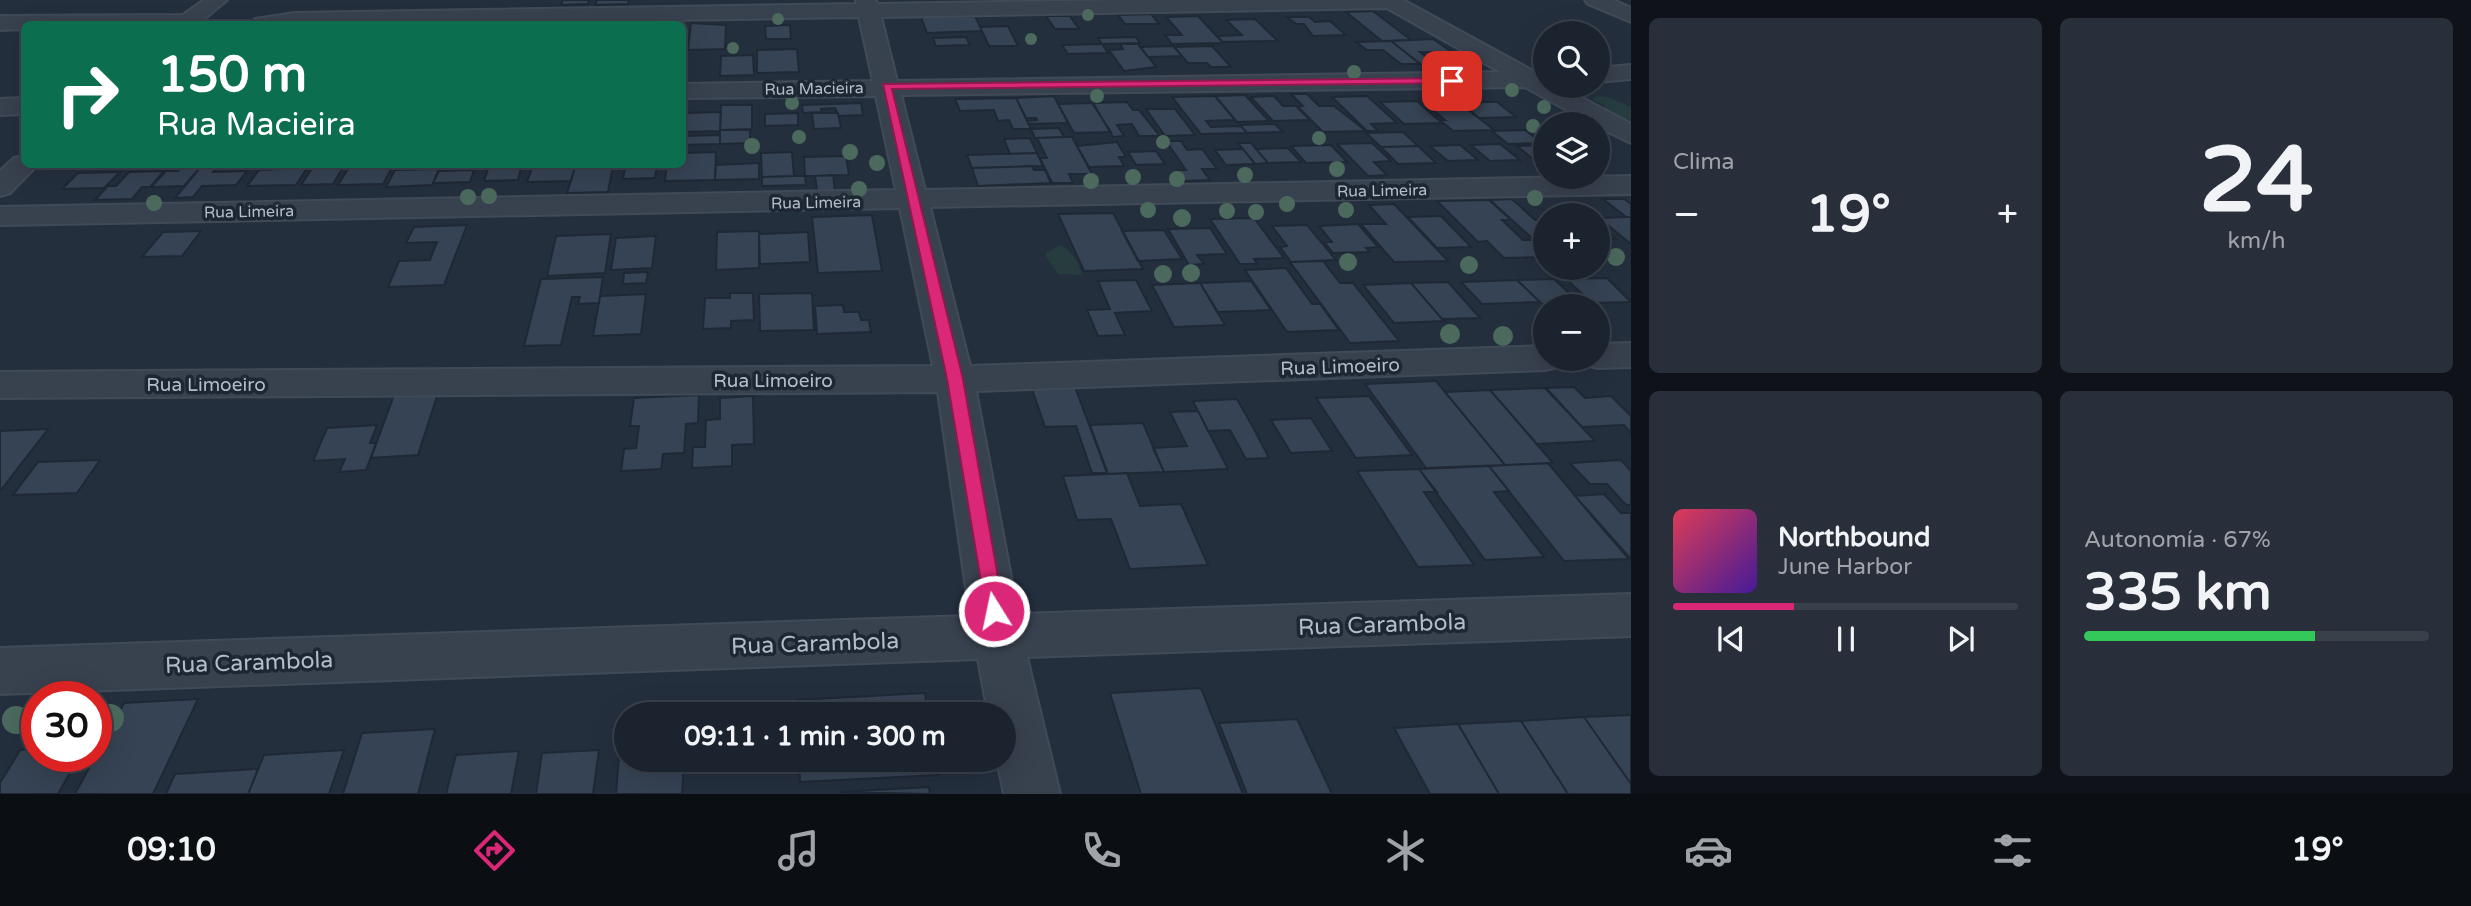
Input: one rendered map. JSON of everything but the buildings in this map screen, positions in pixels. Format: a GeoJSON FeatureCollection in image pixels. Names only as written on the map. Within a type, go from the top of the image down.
{"type":"FeatureCollection","features":[{"type":"Feature","properties":{"kind":"street"},"geometry":{"type":"LineString","coordinates":[[190,21],[217,0]]}},
{"type":"Feature","properties":{"kind":"street"},"geometry":{"type":"LineString","coordinates":[[1595,0],[1631,16]]}},
{"type":"Feature","properties":{"kind":"street"},"geometry":{"type":"LineString","coordinates":[[287,21],[867,5],[1389,1],[1533,76]]}},
{"type":"Feature","properties":{"kind":"street"},"geometry":{"type":"LineString","coordinates":[[867,5],[955,379],[998,637],[1032,794]]}},
{"type":"Feature","properties":{"kind":"street"},"geometry":{"type":"LineString","coordinates":[[0,23],[21,23]]}},
{"type":"Feature","properties":{"kind":"street"},"geometry":{"type":"LineString","coordinates":[[1610,74],[1631,72]]}},
{"type":"Feature","properties":{"kind":"street","name":"Rua Macieira"},"geometry":{"type":"LineString","coordinates":[[686,91],[886,86],[1533,79]]}},
{"type":"Feature","properties":{"kind":"street"},"geometry":{"type":"LineString","coordinates":[[1570,98],[1631,135]]}},
{"type":"Feature","properties":{"kind":"street"},"geometry":{"type":"LineString","coordinates":[[0,107],[21,106]]}},
{"type":"Feature","properties":{"kind":"street"},"geometry":{"type":"LineString","coordinates":[[0,187],[21,167]]}},
{"type":"Feature","properties":{"kind":"street","name":"Rua Limeira"},"geometry":{"type":"LineString","coordinates":[[0,216],[1631,185]]}},
{"type":"Feature","properties":{"kind":"street"},"geometry":{"type":"LineString","coordinates":[[1610,356],[1631,355]]}},
{"type":"Feature","properties":{"kind":"street","name":"Rua Limoeiro"},"geometry":{"type":"LineString","coordinates":[[0,385],[955,379],[1533,358]]}},
{"type":"Feature","properties":{"kind":"street","name":"Rua Carambola"},"geometry":{"type":"LineString","coordinates":[[0,671],[1631,615]]}},
{"type":"Feature","properties":{"kind":"green space"},"geometry":{"type":"Polygon","coordinates":[[[1610,98],[1631,107],[1631,126],[1610,116],[1604,105],[1593,100],[1610,98]]]}},
{"type":"Feature","properties":{"kind":"green space"},"geometry":{"type":"Polygon","coordinates":[[[1060,245],[1074,257],[1082,275],[1058,274],[1046,253],[1060,245]]]}},
{"type":"Feature","properties":{"kind":"route"},"geometry":{"type":"LineString","coordinates":[[994,611],[955,379],[886,86],[1452,81]]}}]}
